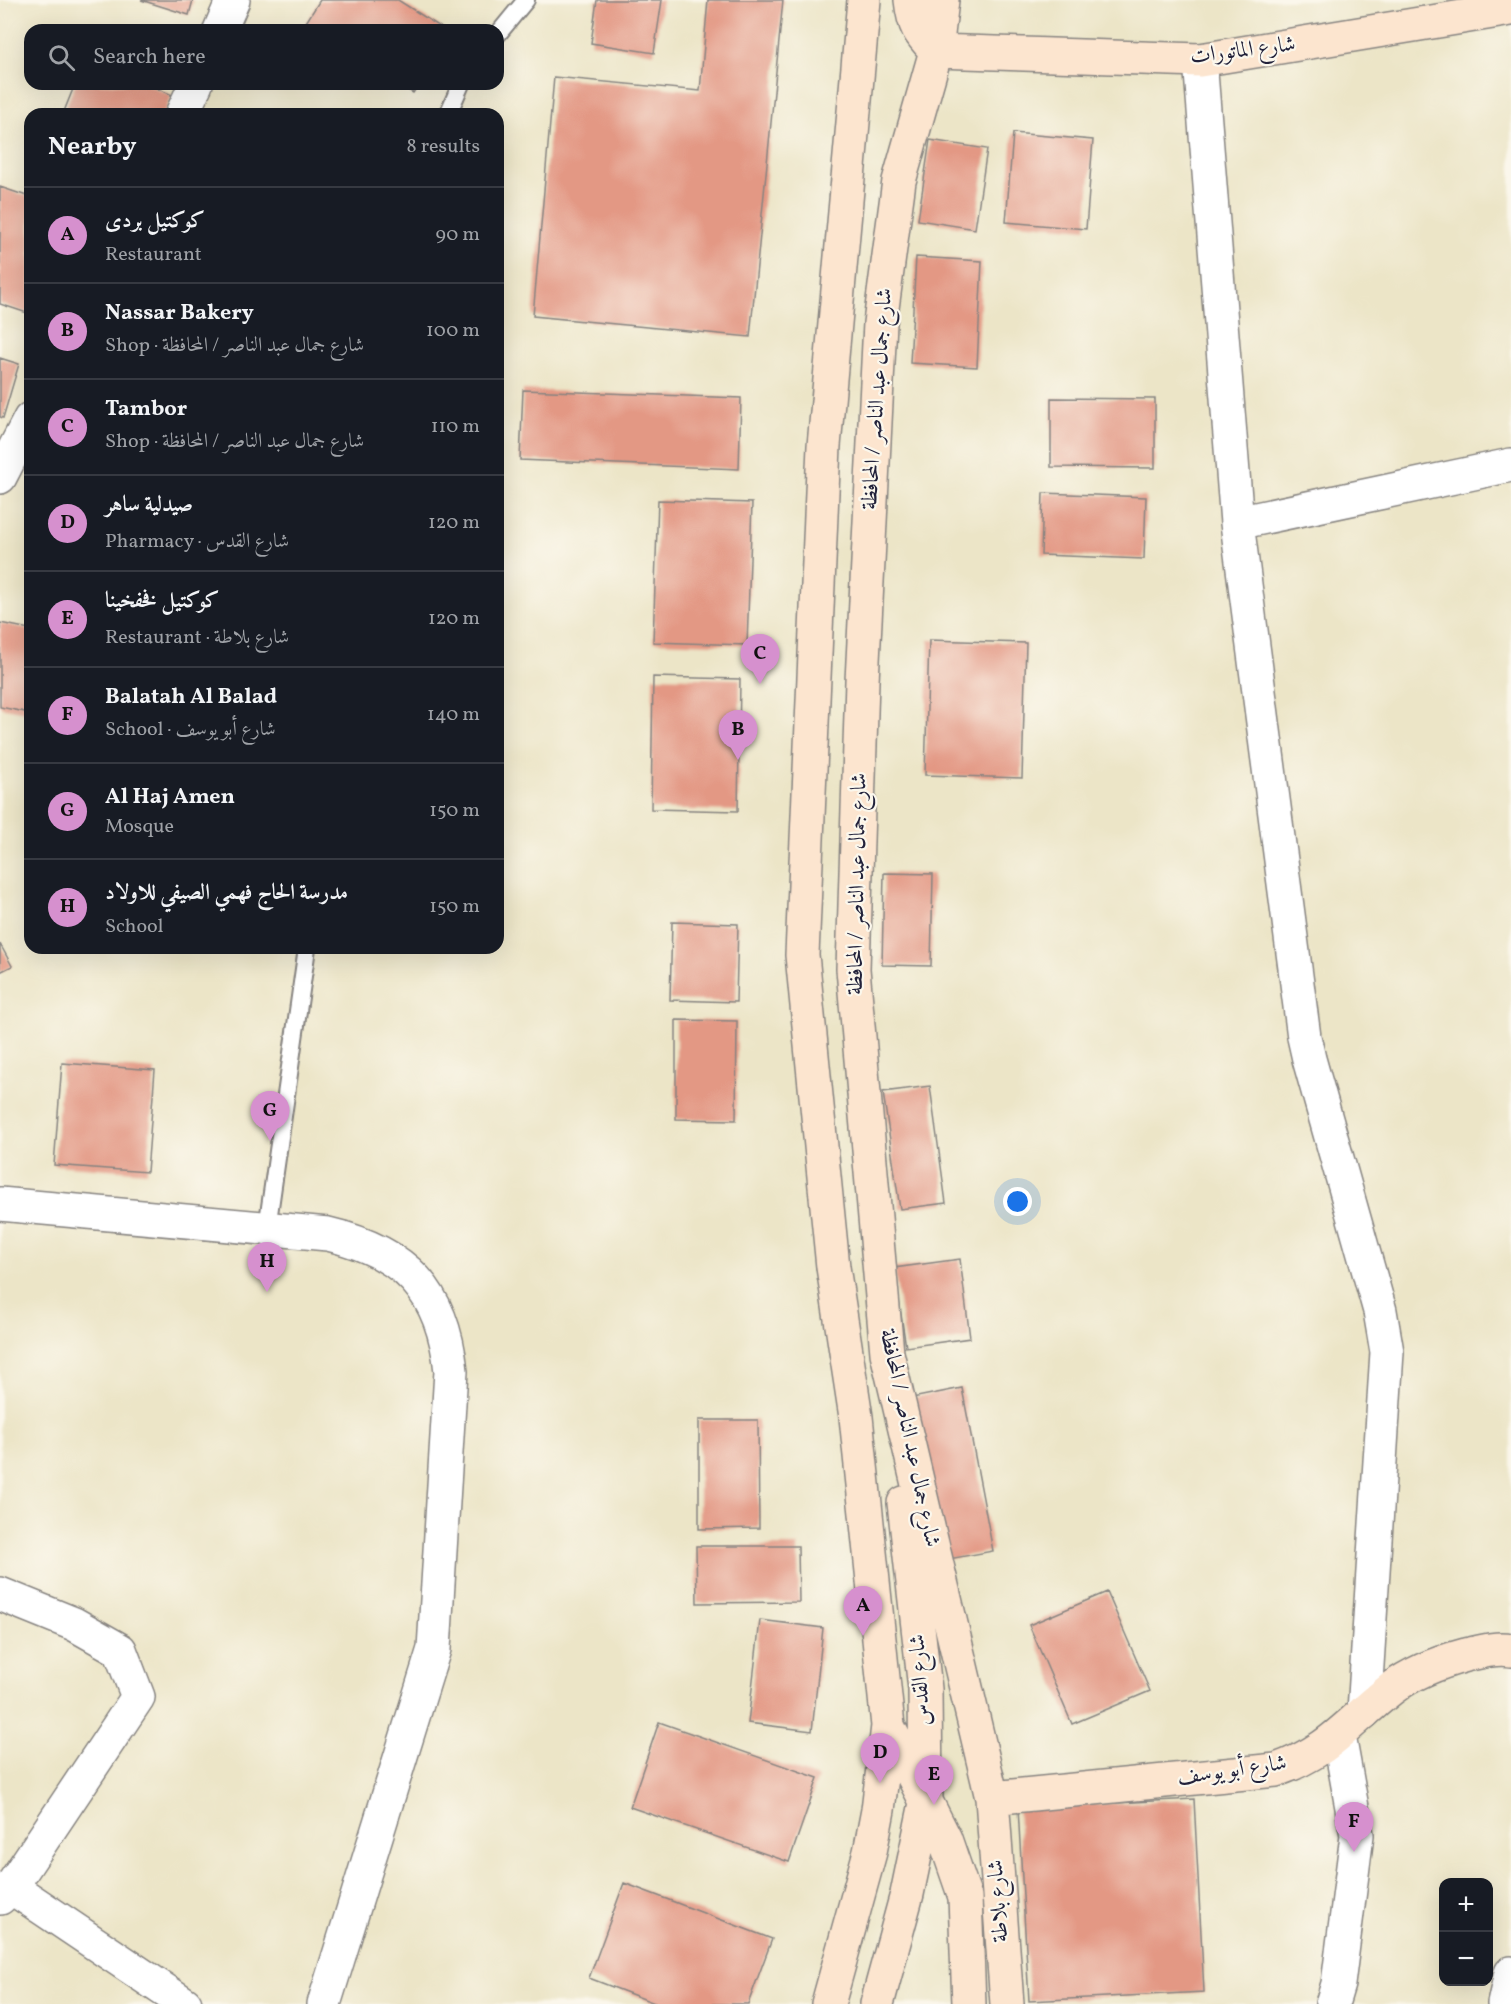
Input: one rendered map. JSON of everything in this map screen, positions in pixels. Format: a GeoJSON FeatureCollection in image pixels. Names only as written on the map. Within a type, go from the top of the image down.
{"type":"FeatureCollection","features":[{"type":"Feature","properties":{"kind":"main road","name":"شارع جمال عبد الناصر / المحافظة"},"geometry":{"type":"LineString","coordinates":[[864,0],[824,446],[802,955],[833,1267],[856,1417],[888,1726],[920,1793]]}},
{"type":"Feature","properties":{"kind":"main road"},"geometry":{"type":"LineString","coordinates":[[911,0],[912,16],[919,33],[936,51]]}},
{"type":"Feature","properties":{"kind":"main road","name":"شارع جمال عبد الناصر / المحافظة"},"geometry":{"type":"LineString","coordinates":[[942,0],[936,51],[898,181],[880,323],[862,681],[853,969],[887,1353],[992,1798]]}},
{"type":"Feature","properties":{"kind":"main road","name":"شارع الماتورات"},"geometry":{"type":"LineString","coordinates":[[936,51],[1200,60],[1511,9]]}},
{"type":"Feature","properties":{"kind":"main road","name":"شارع القدس"},"geometry":{"type":"LineString","coordinates":[[878,2004],[907,1894],[920,1793],[925,1689],[887,1353]]}},
{"type":"Feature","properties":{"kind":"main road","name":"شارع أبو يوسف"},"geometry":{"type":"LineString","coordinates":[[992,1798],[1276,1770],[1317,1752],[1339,1736],[1393,1688],[1419,1672],[1447,1660],[1476,1653],[1511,1650]]}},
{"type":"Feature","properties":{"kind":"main road","name":"شارع القدس"},"geometry":{"type":"LineString","coordinates":[[828,2004],[870,1852],[878,1810],[888,1726]]}},
{"type":"Feature","properties":{"kind":"main road","name":"شارع بلاطة"},"geometry":{"type":"LineString","coordinates":[[920,1793],[945,1839],[965,1897],[969,2004]]}},
{"type":"Feature","properties":{"kind":"main road","name":"شارع بلاطة"},"geometry":{"type":"LineString","coordinates":[[992,1798],[1007,2004]]}},
{"type":"Feature","properties":{"kind":"street"},"geometry":{"type":"LineString","coordinates":[[223,24],[233,0]]}},
{"type":"Feature","properties":{"kind":"street"},"geometry":{"type":"LineString","coordinates":[[1200,60],[1237,523],[1304,1037],[1380,1311],[1387,1352],[1364,1712]]}},
{"type":"Feature","properties":{"kind":"street"},"geometry":{"type":"LineString","coordinates":[[185,108],[193,90]]}},
{"type":"Feature","properties":{"kind":"street"},"geometry":{"type":"LineString","coordinates":[[0,477],[24,431]]}},
{"type":"Feature","properties":{"kind":"street"},"geometry":{"type":"LineString","coordinates":[[1237,523],[1511,465]]}},
{"type":"Feature","properties":{"kind":"street"},"geometry":{"type":"LineString","coordinates":[[0,1204],[328,1234],[357,1240],[379,1250],[417,1281],[432,1301],[442,1323],[447,1338],[452,1371],[434,1649],[324,2004]]}},
{"type":"Feature","properties":{"kind":"street"},"geometry":{"type":"LineString","coordinates":[[0,1594],[74,1624],[120,1650],[138,1697],[6,1893],[185,2004]]}},
{"type":"Feature","properties":{"kind":"street"},"geometry":{"type":"LineString","coordinates":[[1332,2004],[1338,1984],[1357,1835],[1339,1736]]}},
{"type":"Feature","properties":{"kind":"street"},"geometry":{"type":"LineString","coordinates":[[1504,2004],[1511,1973]]}},
{"type":"Feature","properties":{"kind":"lane"},"geometry":{"type":"LineString","coordinates":[[504,27],[526,0]]}},
{"type":"Feature","properties":{"kind":"lane"},"geometry":{"type":"LineString","coordinates":[[451,108],[458,90]]}},
{"type":"Feature","properties":{"kind":"lane"},"geometry":{"type":"LineString","coordinates":[[267,1228],[306,954]]}},
{"type":"Feature","properties":{"kind":"building"},"geometry":{"type":"Polygon","coordinates":[[[141,0],[193,0],[189,15],[141,0]]]}},
{"type":"Feature","properties":{"kind":"building"},"geometry":{"type":"Polygon","coordinates":[[[320,0],[398,0],[436,24],[305,24],[320,0]]]}},
{"type":"Feature","properties":{"kind":"building"},"geometry":{"type":"Polygon","coordinates":[[[597,0],[662,0],[654,53],[591,43],[597,0]]]}},
{"type":"Feature","properties":{"kind":"building"},"geometry":{"type":"Polygon","coordinates":[[[708,0],[783,0],[750,337],[533,316],[554,77],[700,91],[708,0]]]}},
{"type":"Feature","properties":{"kind":"building"},"geometry":{"type":"Polygon","coordinates":[[[73,90],[161,90],[172,95],[167,108],[65,108],[73,90]]]}},
{"type":"Feature","properties":{"kind":"building"},"geometry":{"type":"Polygon","coordinates":[[[1013,133],[1093,140],[1086,229],[1006,222],[1013,133]]]}},
{"type":"Feature","properties":{"kind":"building"},"geometry":{"type":"Polygon","coordinates":[[[930,140],[987,149],[975,229],[918,220],[930,140]]]}},
{"type":"Feature","properties":{"kind":"building"},"geometry":{"type":"Polygon","coordinates":[[[0,187],[24,195],[24,312],[0,304],[0,187]]]}},
{"type":"Feature","properties":{"kind":"building"},"geometry":{"type":"Polygon","coordinates":[[[916,257],[982,261],[977,367],[910,363],[916,257]]]}},
{"type":"Feature","properties":{"kind":"building"},"geometry":{"type":"Polygon","coordinates":[[[0,358],[19,364],[3,418],[0,417],[0,358]]]}},
{"type":"Feature","properties":{"kind":"building"},"geometry":{"type":"Polygon","coordinates":[[[523,390],[741,398],[739,469],[520,460],[523,390]]]}},
{"type":"Feature","properties":{"kind":"building"},"geometry":{"type":"Polygon","coordinates":[[[1051,398],[1155,399],[1155,468],[1051,467],[1051,398]]]}},
{"type":"Feature","properties":{"kind":"building"},"geometry":{"type":"Polygon","coordinates":[[[1043,493],[1146,497],[1144,559],[1041,555],[1043,493]]]}},
{"type":"Feature","properties":{"kind":"building"},"geometry":{"type":"Polygon","coordinates":[[[658,500],[752,503],[747,645],[653,642],[658,500]]]}},
{"type":"Feature","properties":{"kind":"building"},"geometry":{"type":"Polygon","coordinates":[[[0,623],[24,628],[24,712],[0,707],[0,623]]]}},
{"type":"Feature","properties":{"kind":"building"},"geometry":{"type":"Polygon","coordinates":[[[929,640],[1026,643],[1022,778],[925,775],[929,640]]]}},
{"type":"Feature","properties":{"kind":"building"},"geometry":{"type":"Polygon","coordinates":[[[653,677],[740,679],[738,811],[651,809],[653,677]]]}},
{"type":"Feature","properties":{"kind":"building"},"geometry":{"type":"Polygon","coordinates":[[[884,873],[933,874],[931,966],[882,965],[884,873]]]}},
{"type":"Feature","properties":{"kind":"building"},"geometry":{"type":"Polygon","coordinates":[[[672,922],[738,924],[736,1002],[670,1000],[672,922]]]}},
{"type":"Feature","properties":{"kind":"building"},"geometry":{"type":"Polygon","coordinates":[[[0,944],[12,966],[0,972],[0,944]]]}},
{"type":"Feature","properties":{"kind":"building"},"geometry":{"type":"Polygon","coordinates":[[[676,1020],[737,1021],[736,1120],[676,1119],[676,1020]]]}},
{"type":"Feature","properties":{"kind":"building"},"geometry":{"type":"Polygon","coordinates":[[[62,1063],[155,1070],[147,1172],[54,1165],[62,1063]]]}},
{"type":"Feature","properties":{"kind":"building"},"geometry":{"type":"Polygon","coordinates":[[[930,1086],[946,1203],[900,1209],[883,1092],[930,1086]]]}},
{"type":"Feature","properties":{"kind":"building"},"geometry":{"type":"Polygon","coordinates":[[[960,1259],[970,1338],[906,1347],[894,1268],[960,1259]]]}},
{"type":"Feature","properties":{"kind":"building"},"geometry":{"type":"Polygon","coordinates":[[[962,1388],[993,1551],[938,1561],[907,1399],[962,1388]]]}},
{"type":"Feature","properties":{"kind":"building"},"geometry":{"type":"Polygon","coordinates":[[[699,1420],[758,1420],[759,1528],[699,1529],[699,1420]]]}},
{"type":"Feature","properties":{"kind":"building"},"geometry":{"type":"Polygon","coordinates":[[[696,1546],[798,1546],[799,1602],[697,1603],[696,1546]]]}},
{"type":"Feature","properties":{"kind":"building"},"geometry":{"type":"Polygon","coordinates":[[[1107,1592],[1150,1691],[1072,1724],[1029,1625],[1107,1592]]]}},
{"type":"Feature","properties":{"kind":"building"},"geometry":{"type":"Polygon","coordinates":[[[760,1620],[823,1628],[812,1731],[748,1723],[760,1620]]]}},
{"type":"Feature","properties":{"kind":"building"},"geometry":{"type":"Polygon","coordinates":[[[659,1722],[818,1778],[789,1862],[630,1807],[659,1722]]]}},
{"type":"Feature","properties":{"kind":"building"},"geometry":{"type":"Polygon","coordinates":[[[1194,1799],[1204,1992],[1029,2001],[1018,1808],[1194,1799]]]}},
{"type":"Feature","properties":{"kind":"building"},"geometry":{"type":"Polygon","coordinates":[[[624,1883],[772,1939],[748,2004],[657,2004],[589,1978],[624,1883]]]}},
{"type":"Feature","properties":{"kind":"place","name":"Tambor"},"geometry":{"type":"Point","coordinates":[760,684]}},
{"type":"Feature","properties":{"kind":"place","name":"Nassar Bakery"},"geometry":{"type":"Point","coordinates":[738,760]}},
{"type":"Feature","properties":{"kind":"place","name":"Al Haj Amen"},"geometry":{"type":"Point","coordinates":[270,1141]}},
{"type":"Feature","properties":{"kind":"place","name":"مدرسة الحاج فهمي الصيفي للاولاد"},"geometry":{"type":"Point","coordinates":[267,1292]}},
{"type":"Feature","properties":{"kind":"place","name":"كوكتيل بردى"},"geometry":{"type":"Point","coordinates":[863,1636]}},
{"type":"Feature","properties":{"kind":"place","name":"صيدلية ساهر"},"geometry":{"type":"Point","coordinates":[880,1783]}},
{"type":"Feature","properties":{"kind":"place","name":"كوكتيل فخفخينا"},"geometry":{"type":"Point","coordinates":[934,1805]}},
{"type":"Feature","properties":{"kind":"place","name":"Balatah Al Balad"},"geometry":{"type":"Point","coordinates":[1354,1852]}}]}
